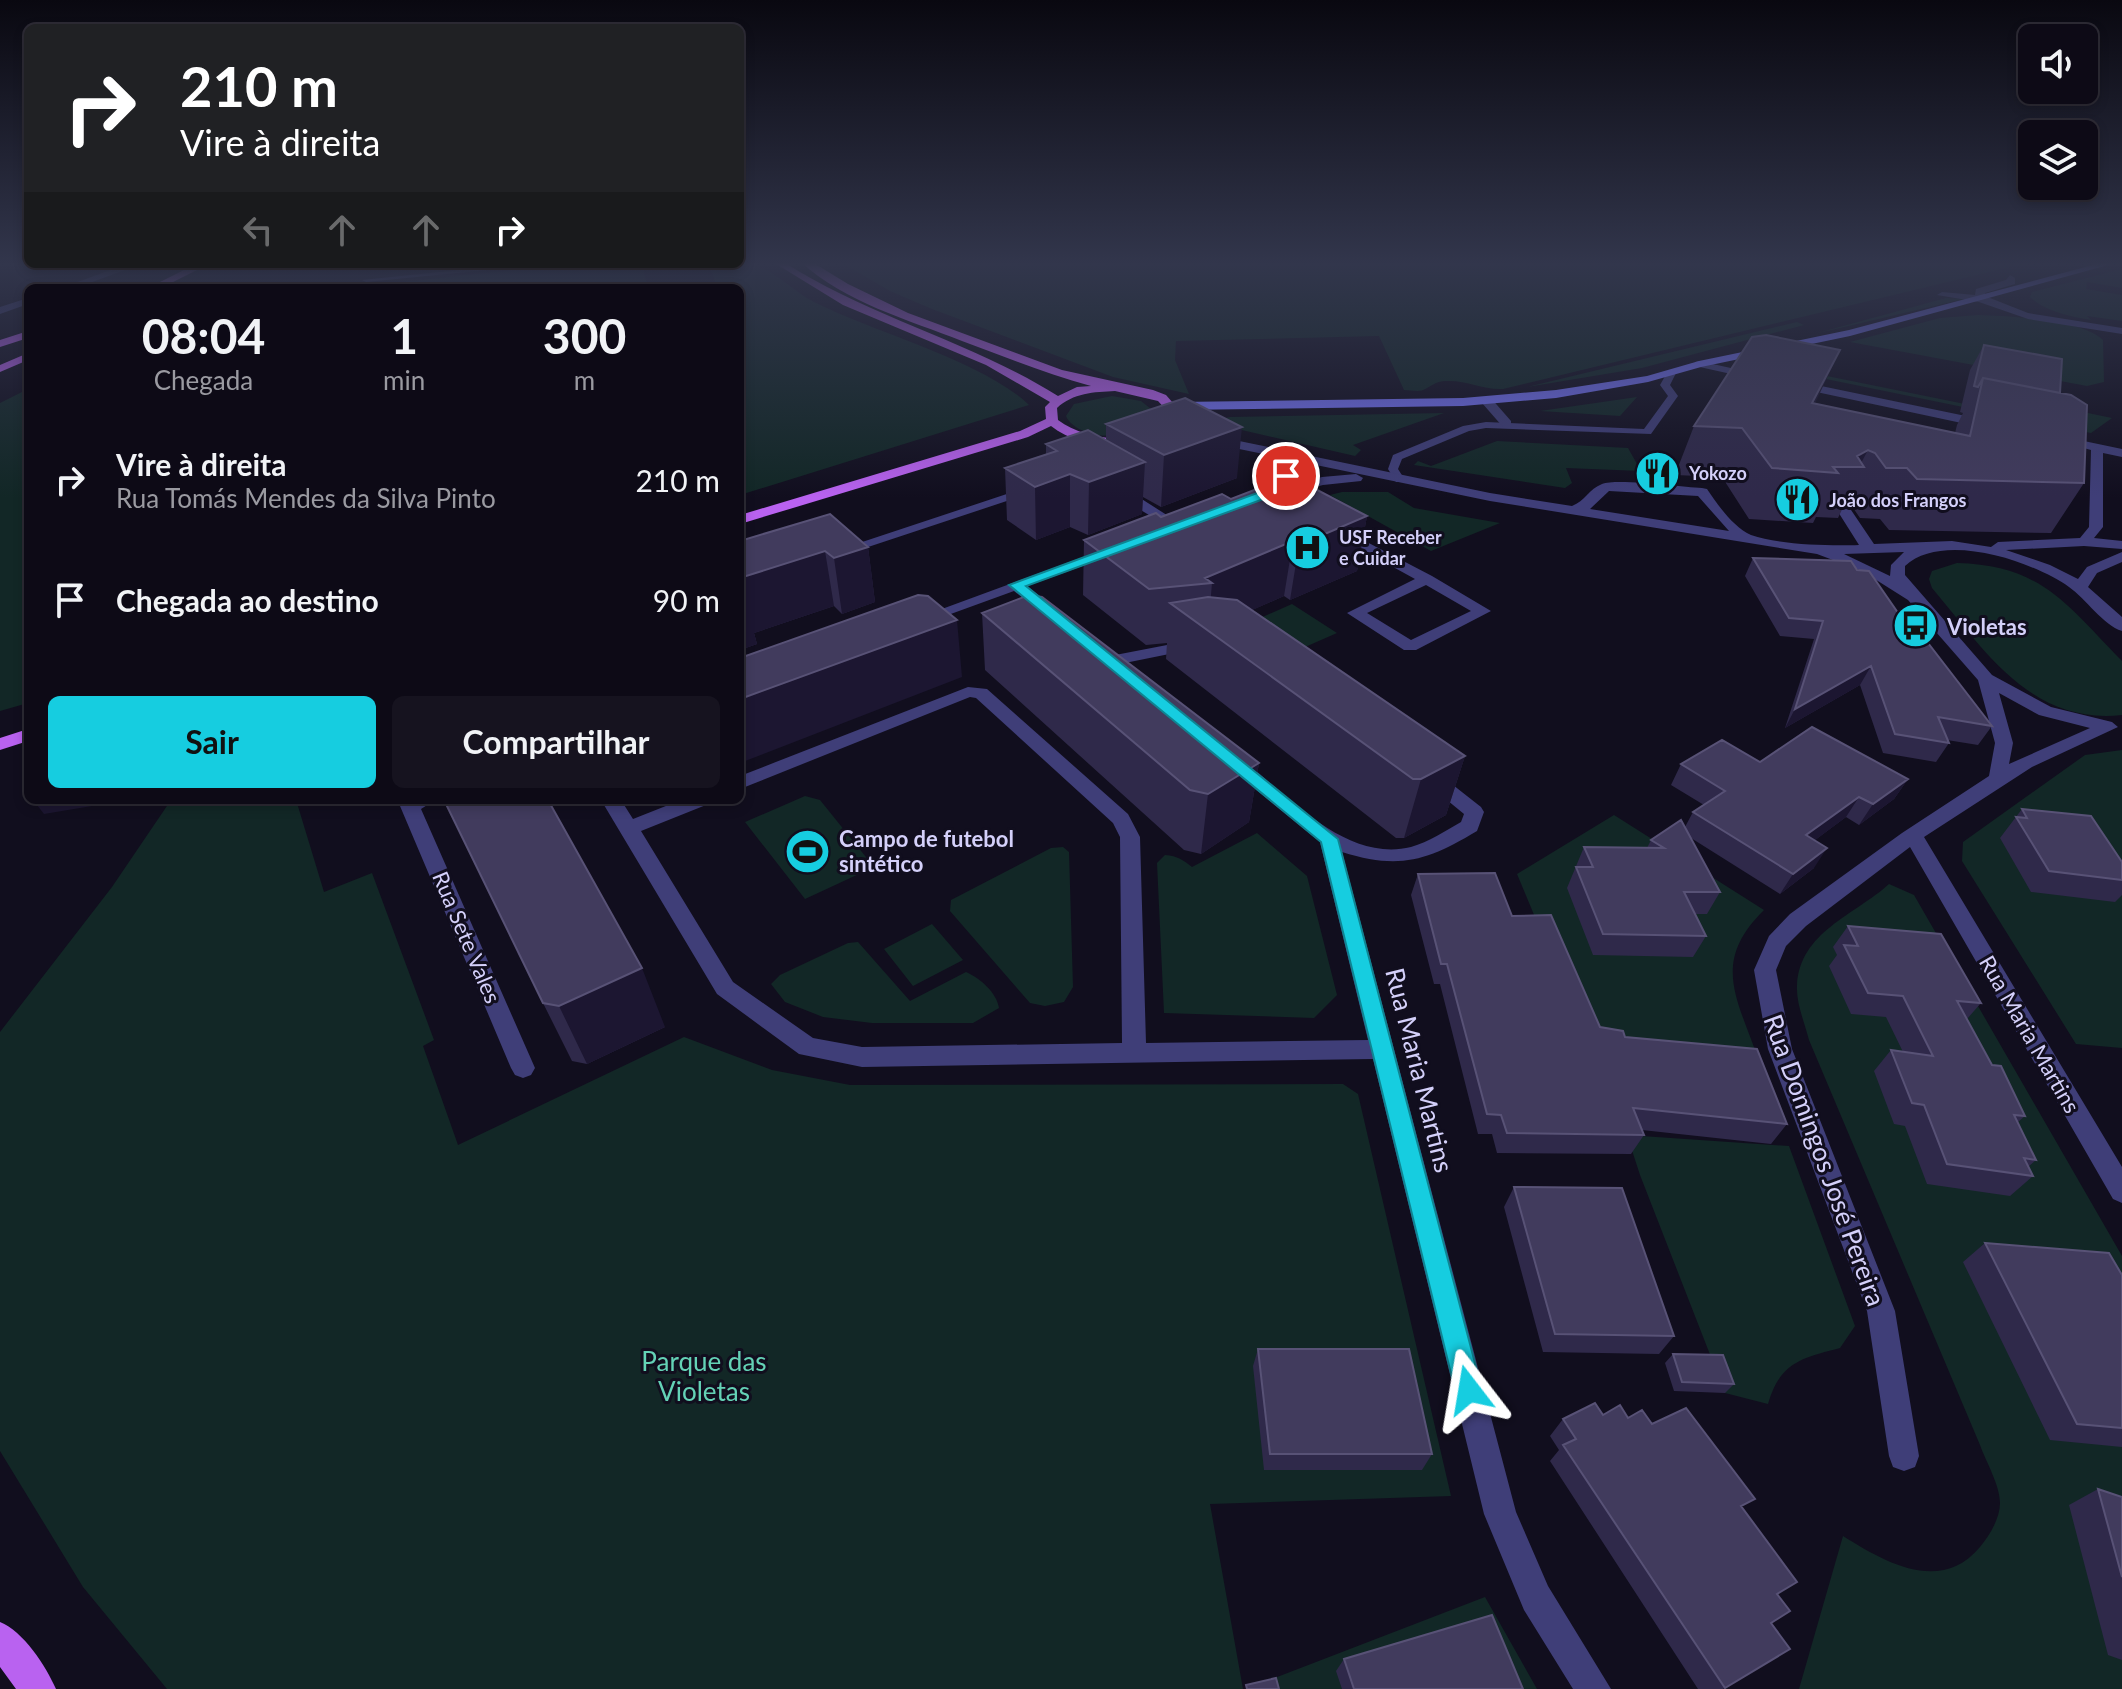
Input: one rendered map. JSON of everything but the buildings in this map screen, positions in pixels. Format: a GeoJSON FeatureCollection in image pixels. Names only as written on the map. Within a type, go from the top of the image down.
{"type":"FeatureCollection","features":[{"type":"Feature","properties":{"kind":"main road"},"geometry":{"type":"LineString","coordinates":[[934,341],[1007,370],[1057,401]]}},
{"type":"Feature","properties":{"kind":"main road"},"geometry":{"type":"LineString","coordinates":[[971,341],[1050,371],[1149,393],[1175,422],[1211,408],[1486,400],[1556,394],[1671,373],[1699,364],[1812,341]]}},
{"type":"Feature","properties":{"kind":"main road"},"geometry":{"type":"LineString","coordinates":[[1720,360],[1781,341]]}},
{"type":"Feature","properties":{"kind":"main road"},"geometry":{"type":"LineString","coordinates":[[0,360],[24,349]]}},
{"type":"Feature","properties":{"kind":"main road"},"geometry":{"type":"LineString","coordinates":[[0,369],[24,358]]}},
{"type":"Feature","properties":{"kind":"main road"},"geometry":{"type":"LineString","coordinates":[[1058,426],[1051,407],[1057,401],[1081,390],[1115,387]]}},
{"type":"Feature","properties":{"kind":"main road"},"geometry":{"type":"LineString","coordinates":[[744,519],[1058,426],[1106,440],[1153,435]]}},
{"type":"Feature","properties":{"kind":"main road"},"geometry":{"type":"LineString","coordinates":[[0,744],[24,736]]}},
{"type":"Feature","properties":{"kind":"main road"},"geometry":{"type":"LineString","coordinates":[[0,1639],[38,1689]]}},
{"type":"Feature","properties":{"kind":"street"},"geometry":{"type":"LineString","coordinates":[[1699,364],[1770,379]]}},
{"type":"Feature","properties":{"kind":"street"},"geometry":{"type":"LineString","coordinates":[[1784,382],[1997,427]]}},
{"type":"Feature","properties":{"kind":"street"},"geometry":{"type":"LineString","coordinates":[[1486,400],[1507,424]]}},
{"type":"Feature","properties":{"kind":"street"},"geometry":{"type":"LineString","coordinates":[[1153,435],[1175,422]]}},
{"type":"Feature","properties":{"kind":"street"},"geometry":{"type":"LineString","coordinates":[[1202,437],[1282,465],[1380,476],[1572,511],[1820,550],[2084,542],[2122,545]]}},
{"type":"Feature","properties":{"kind":"street"},"geometry":{"type":"LineString","coordinates":[[2043,437],[2122,453]]}},
{"type":"Feature","properties":{"kind":"street"},"geometry":{"type":"LineString","coordinates":[[2084,542],[2096,527],[2097,448]]}},
{"type":"Feature","properties":{"kind":"street"},"geometry":{"type":"LineString","coordinates":[[1272,492],[1282,465]]}},
{"type":"Feature","properties":{"kind":"street"},"geometry":{"type":"LineString","coordinates":[[1229,507],[1272,492],[1322,481],[1380,476]]}},
{"type":"Feature","properties":{"kind":"street"},"geometry":{"type":"LineString","coordinates":[[1106,483],[1184,524],[1156,534]]}},
{"type":"Feature","properties":{"kind":"street"},"geometry":{"type":"LineString","coordinates":[[827,555],[1042,487]]}},
{"type":"Feature","properties":{"kind":"street"},"geometry":{"type":"LineString","coordinates":[[1572,511],[1589,504],[1596,493],[1607,487],[1702,492],[1720,515],[1746,539]]}},
{"type":"Feature","properties":{"kind":"street"},"geometry":{"type":"LineString","coordinates":[[1272,492],[1293,507]]}},
{"type":"Feature","properties":{"kind":"street"},"geometry":{"type":"LineString","coordinates":[[1842,507],[1869,548]]}},
{"type":"Feature","properties":{"kind":"street"},"geometry":{"type":"LineString","coordinates":[[1331,527],[1427,579],[1483,611],[1410,647],[1355,613],[1427,579]]}},
{"type":"Feature","properties":{"kind":"street"},"geometry":{"type":"LineString","coordinates":[[2084,542],[2121,528]]}},
{"type":"Feature","properties":{"kind":"street"},"geometry":{"type":"LineString","coordinates":[[911,623],[1128,544]]}},
{"type":"Feature","properties":{"kind":"street"},"geometry":{"type":"LineString","coordinates":[[1934,547],[1915,550],[1898,565],[1897,575],[1904,587],[1986,679],[2045,711],[2115,728]]}},
{"type":"Feature","properties":{"kind":"street"},"geometry":{"type":"LineString","coordinates":[[1966,547],[2038,565],[2080,587],[2122,626]]}},
{"type":"Feature","properties":{"kind":"street"},"geometry":{"type":"LineString","coordinates":[[1820,550],[1867,568],[1916,599]]}},
{"type":"Feature","properties":{"kind":"street"},"geometry":{"type":"LineString","coordinates":[[2080,587],[2092,570],[2122,556]]}},
{"type":"Feature","properties":{"kind":"street"},"geometry":{"type":"LineString","coordinates":[[1016,585],[1068,626]]}},
{"type":"Feature","properties":{"kind":"street"},"geometry":{"type":"LineString","coordinates":[[1089,643],[1134,680]]}},
{"type":"Feature","properties":{"kind":"street"},"geometry":{"type":"LineString","coordinates":[[1110,661],[1205,643]]}},
{"type":"Feature","properties":{"kind":"street"},"geometry":{"type":"LineString","coordinates":[[1986,679],[2004,743],[1998,775]]}},
{"type":"Feature","properties":{"kind":"street"},"geometry":{"type":"LineString","coordinates":[[744,781],[968,692],[981,693],[1121,819],[1130,837],[1134,1053]]}},
{"type":"Feature","properties":{"kind":"street","name":"Rua Domingos José Pereira"},"geometry":{"type":"LineString","coordinates":[[1904,1456],[1881,1311],[1780,1049],[1765,970],[1777,942],[1798,920],[1998,775],[2075,738],[2115,728]]}},
{"type":"Feature","properties":{"kind":"street"},"geometry":{"type":"LineString","coordinates":[[1219,750],[1329,839],[1366,854],[1404,858],[1440,844],[1470,826],[1474,812],[1411,764]]}},
{"type":"Feature","properties":{"kind":"street","name":"Rua Sete Vales"},"geometry":{"type":"LineString","coordinates":[[417,804],[523,1068]]}},
{"type":"Feature","properties":{"kind":"street"},"geometry":{"type":"LineString","coordinates":[[614,804],[725,988],[807,1047],[862,1057],[1384,1049]]}},
{"type":"Feature","properties":{"kind":"street"},"geometry":{"type":"LineString","coordinates":[[629,828],[689,804]]}},
{"type":"Feature","properties":{"kind":"street","name":"Rua Maria Martins"},"geometry":{"type":"LineString","coordinates":[[1914,836],[2122,1191]]}},
{"type":"Feature","properties":{"kind":"street","name":"Rua Maria Martins"},"geometry":{"type":"LineString","coordinates":[[1329,839],[1500,1514],[1536,1598],[1593,1689]]}},
{"type":"Feature","properties":{"kind":"lane"},"geometry":{"type":"LineString","coordinates":[[1400,480],[1393,469],[1397,457],[1467,428],[1507,424],[1647,432],[1673,396],[1665,385],[1671,373]]}},
{"type":"Feature","properties":{"kind":"green space"},"geometry":{"type":"Polygon","coordinates":[[[744,341],[907,341],[985,375],[1029,405],[744,494],[744,341]]]}},
{"type":"Feature","properties":{"kind":"green space"},"geometry":{"type":"Polygon","coordinates":[[[1017,341],[1183,341],[1176,341],[1175,360],[1189,394],[1113,377],[1017,341]]]}},
{"type":"Feature","properties":{"kind":"green space"},"geometry":{"type":"Polygon","coordinates":[[[1381,341],[1703,341],[1503,389],[1446,381],[1421,391],[1404,390],[1381,341]]]}},
{"type":"Feature","properties":{"kind":"green space"},"geometry":{"type":"Polygon","coordinates":[[[1719,341],[1744,341],[1642,368],[1527,387],[1719,341]]]}},
{"type":"Feature","properties":{"kind":"green space"},"geometry":{"type":"Polygon","coordinates":[[[2103,341],[2104,382],[2087,386],[1850,342],[2103,341]]]}},
{"type":"Feature","properties":{"kind":"green space"},"geometry":{"type":"Polygon","coordinates":[[[1822,375],[2058,423],[2059,407],[2112,418],[2091,433],[1821,378],[1822,375]]]}},
{"type":"Feature","properties":{"kind":"green space"},"geometry":{"type":"Polygon","coordinates":[[[24,391],[24,704],[0,711],[0,403],[24,391]]]}},
{"type":"Feature","properties":{"kind":"green space"},"geometry":{"type":"Polygon","coordinates":[[[1112,396],[1141,401],[1156,413],[1110,435],[1081,430],[1066,416],[1074,404],[1112,396]]]}},
{"type":"Feature","properties":{"kind":"green space"},"geometry":{"type":"Polygon","coordinates":[[[1637,397],[1620,416],[1540,411],[1637,397]]]}},
{"type":"Feature","properties":{"kind":"green space"},"geometry":{"type":"Polygon","coordinates":[[[1444,413],[1353,445],[1361,450],[1355,456],[1207,422],[1230,417],[1444,413]]]}},
{"type":"Feature","properties":{"kind":"green space"},"geometry":{"type":"Polygon","coordinates":[[[1497,441],[1628,448],[1641,471],[1566,468],[1572,483],[1565,488],[1414,465],[1418,461],[1431,466],[1497,441]]]}},
{"type":"Feature","properties":{"kind":"green space"},"geometry":{"type":"Polygon","coordinates":[[[1388,492],[1414,508],[1500,523],[1431,551],[1330,495],[1388,492]]]}},
{"type":"Feature","properties":{"kind":"green space"},"geometry":{"type":"Polygon","coordinates":[[[1957,563],[2011,571],[2032,580],[2068,606],[2122,661],[2122,715],[2090,715],[2061,708],[2035,695],[2012,678],[1991,658],[1932,588],[1929,579],[1932,571],[1957,563]]]}},
{"type":"Feature","properties":{"kind":"green space"},"geometry":{"type":"Polygon","coordinates":[[[1292,604],[1337,633],[1296,651],[1240,627],[1292,604]]]}},
{"type":"Feature","properties":{"kind":"green space"},"geometry":{"type":"Polygon","coordinates":[[[2122,750],[2122,1048],[2076,1044],[1962,861],[1963,842],[2085,755],[2122,750]]]}},
{"type":"Feature","properties":{"kind":"green space","name":"Campo de futebol sintético"},"geometry":{"type":"Polygon","coordinates":[[[805,796],[820,800],[874,867],[805,899],[745,822],[805,796]]]}},
{"type":"Feature","properties":{"kind":"green space","name":"Parque das Violetas"},"geometry":{"type":"Polygon","coordinates":[[[168,804],[297,804],[324,892],[372,873],[434,1040],[423,1046],[458,1145],[684,1037],[772,1070],[850,1085],[1343,1084],[1358,1094],[1451,1496],[1210,1504],[1243,1689],[167,1689],[83,1587],[0,1451],[0,1032],[112,887],[168,804]]]}},
{"type":"Feature","properties":{"kind":"green space"},"geometry":{"type":"Polygon","coordinates":[[[1614,815],[1764,910],[1747,929],[1737,947],[1733,965],[1737,1000],[1759,1061],[1587,1042],[1517,874],[1614,815]]]}},
{"type":"Feature","properties":{"kind":"green space"},"geometry":{"type":"Polygon","coordinates":[[[1257,833],[1307,876],[1337,995],[1314,1018],[1164,1013],[1157,863],[1165,855],[1180,859],[1192,867],[1257,833]]]}},
{"type":"Feature","properties":{"kind":"green space"},"geometry":{"type":"Polygon","coordinates":[[[1063,847],[1069,852],[1073,987],[1064,1002],[1045,1006],[1030,1003],[950,911],[951,900],[1051,848],[1063,847]]]}},
{"type":"Feature","properties":{"kind":"green space"},"geometry":{"type":"Polygon","coordinates":[[[1889,884],[1914,895],[2122,1256],[2122,1689],[1799,1689],[1843,1536],[1895,1564],[1931,1571],[1948,1569],[1965,1561],[1980,1547],[2000,1509],[1998,1489],[1809,1040],[1798,999],[1800,967],[1818,938],[1889,884]]]}},
{"type":"Feature","properties":{"kind":"green space"},"geometry":{"type":"Polygon","coordinates":[[[932,924],[963,960],[913,986],[884,949],[932,924]]]}},
{"type":"Feature","properties":{"kind":"green space"},"geometry":{"type":"Polygon","coordinates":[[[858,942],[910,1001],[966,972],[987,987],[999,1008],[973,1023],[872,1023],[823,1017],[785,1002],[771,984],[780,975],[848,943],[858,942]]]}},
{"type":"Feature","properties":{"kind":"green space"},"geometry":{"type":"Polygon","coordinates":[[[1627,1135],[1789,1146],[1855,1326],[1840,1348],[1804,1359],[1786,1370],[1768,1404],[1725,1393],[1627,1135]]]}},
{"type":"Feature","properties":{"kind":"green space"},"geometry":{"type":"Polygon","coordinates":[[[1485,1597],[1537,1689],[1246,1689],[1485,1597]]]}},
{"type":"Feature","properties":{"kind":"place","name":"Yokozo"},"geometry":{"type":"Point","coordinates":[1658,473]}},
{"type":"Feature","properties":{"kind":"place","name":"João dos Frangos"},"geometry":{"type":"Point","coordinates":[1798,500]}},
{"type":"Feature","properties":{"kind":"place","name":"USF Receber e Cuidar"},"geometry":{"type":"Point","coordinates":[1308,547]}},
{"type":"Feature","properties":{"kind":"place","name":"Violetas"},"geometry":{"type":"Point","coordinates":[1916,626]}},
{"type":"Feature","properties":{"kind":"place","name":"Campo de futebol sintético"},"geometry":{"type":"Point","coordinates":[808,851]}},
{"type":"Feature","properties":{"kind":"route"},"geometry":{"type":"LineString","coordinates":[[1286,476],[1276,490],[1016,585],[1329,839],[1469,1390]]}}]}
